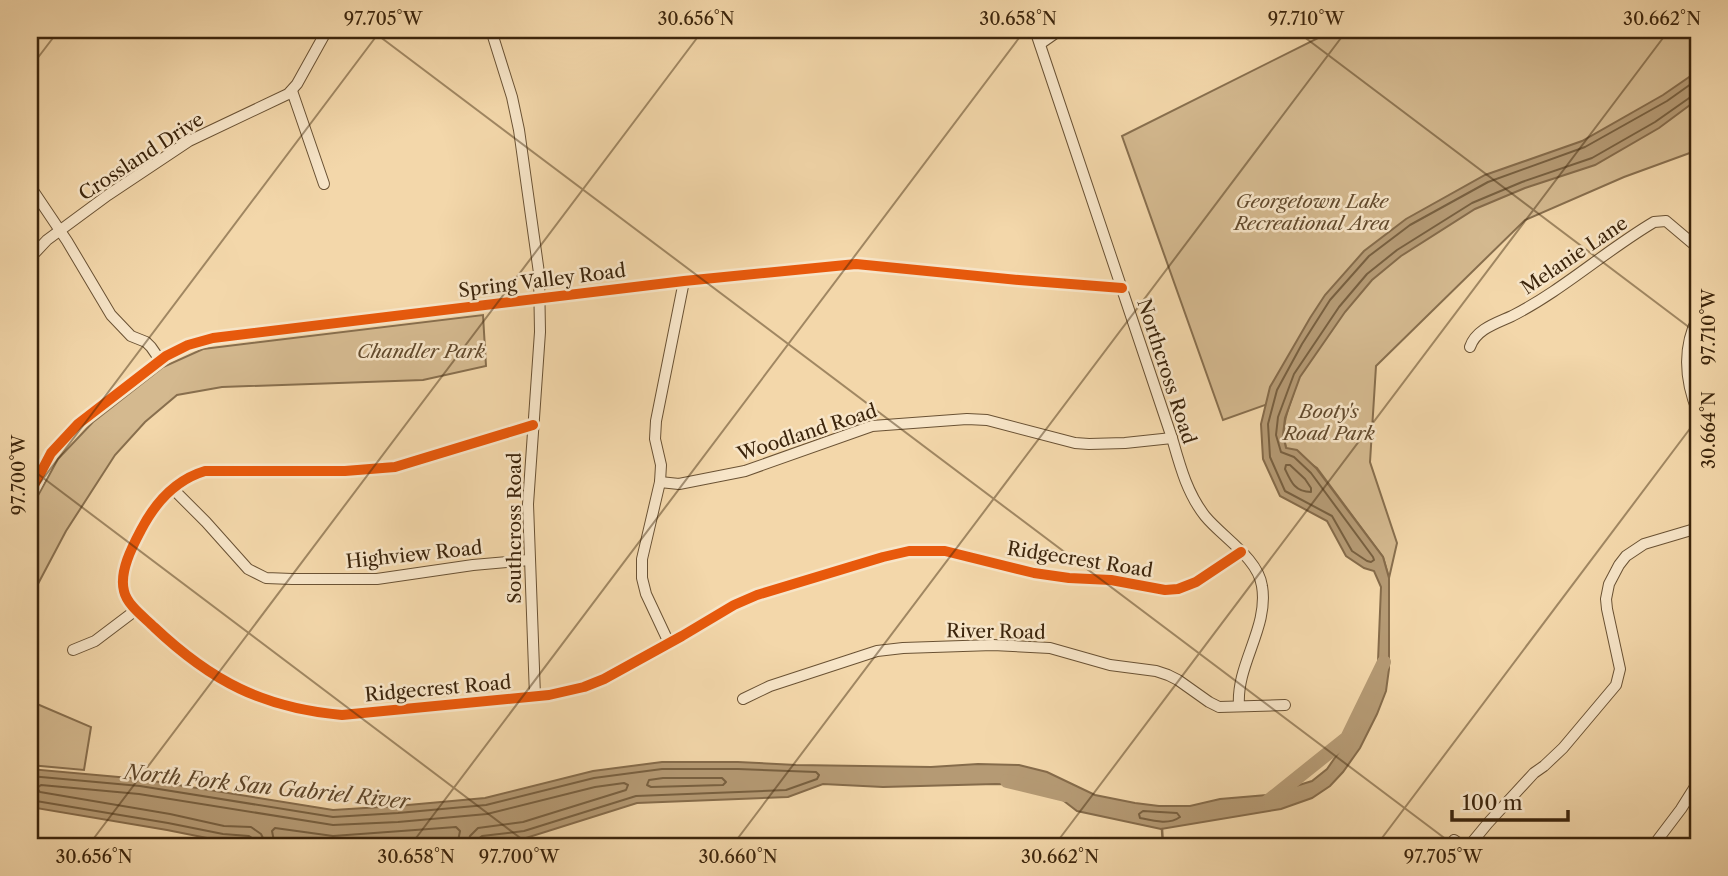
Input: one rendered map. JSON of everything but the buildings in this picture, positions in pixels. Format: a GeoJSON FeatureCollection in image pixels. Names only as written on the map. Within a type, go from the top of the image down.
{"type":"FeatureCollection","features":[{"type":"Feature","properties":{"kind":"street"},"geometry":{"type":"LineString","coordinates":[[324,184],[292,90],[327,30]]}},
{"type":"Feature","properties":{"kind":"street","name":"Southcross Road"},"geometry":{"type":"LineString","coordinates":[[491,30],[512,97],[519,130],[541,298],[528,504],[535,696]]}},
{"type":"Feature","properties":{"kind":"street","name":"Northcross Road"},"geometry":{"type":"LineString","coordinates":[[1035,30],[1184,481],[1205,516],[1259,573],[1263,587],[1263,611],[1242,677],[1239,706]]}},
{"type":"Feature","properties":{"kind":"street"},"geometry":{"type":"LineString","coordinates":[[1040,44],[1060,30]]}},
{"type":"Feature","properties":{"kind":"street","name":"Crossland Drive"},"geometry":{"type":"LineString","coordinates":[[30,258],[40,246],[108,195],[189,141],[281,98],[292,90]]}},
{"type":"Feature","properties":{"kind":"street"},"geometry":{"type":"LineString","coordinates":[[30,186],[117,322],[131,335],[146,342],[160,360]]}},
{"type":"Feature","properties":{"kind":"street","name":"Melanie Lane"},"geometry":{"type":"LineString","coordinates":[[1470,347],[1483,330],[1549,295],[1654,222],[1666,221],[1698,248]]}},
{"type":"Feature","properties":{"kind":"street","name":"Spring Valley Road"},"geometry":{"type":"LineString","coordinates":[[30,493],[51,453],[68,433],[160,360],[188,345],[213,338],[684,281],[856,264],[1122,288]]}},
{"type":"Feature","properties":{"kind":"street"},"geometry":{"type":"LineString","coordinates":[[669,643],[646,594],[642,578],[642,559],[660,482],[661,465],[655,439],[656,421],[684,281]]}},
{"type":"Feature","properties":{"kind":"street"},"geometry":{"type":"LineString","coordinates":[[1698,317],[1690,336],[1686,363],[1690,391],[1698,413]]}},
{"type":"Feature","properties":{"kind":"street","name":"Woodland Road"},"geometry":{"type":"LineString","coordinates":[[660,482],[679,484],[745,471],[883,424],[987,420],[1062,440],[1089,444],[1172,438]]}},
{"type":"Feature","properties":{"kind":"street","name":"Ridgecrest Road"},"geometry":{"type":"LineString","coordinates":[[533,425],[395,467],[345,471],[205,471],[185,479],[172,488],[145,523],[125,571],[122,582],[124,595],[136,610],[188,657],[222,680],[286,707],[342,715],[569,691],[594,683],[734,605],[757,595],[909,551],[938,550],[1034,573],[1111,580],[1165,590],[1178,589],[1196,582],[1241,552]]}},
{"type":"Feature","properties":{"kind":"street","name":"Highview Road"},"geometry":{"type":"LineString","coordinates":[[172,488],[248,569],[266,578],[377,579],[529,560]]}},
{"type":"Feature","properties":{"kind":"street"},"geometry":{"type":"LineString","coordinates":[[1469,846],[1534,773],[1554,758],[1617,683],[1620,669],[1606,599],[1609,584],[1619,565],[1644,544],[1698,528]]}},
{"type":"Feature","properties":{"kind":"street"},"geometry":{"type":"LineString","coordinates":[[73,650],[94,641],[136,610]]}},
{"type":"Feature","properties":{"kind":"street","name":"River Road"},"geometry":{"type":"LineString","coordinates":[[743,699],[770,686],[877,651],[993,645],[1050,648],[1110,664],[1168,674],[1219,707],[1285,705]]}},
{"type":"Feature","properties":{"kind":"street"},"geometry":{"type":"LineString","coordinates":[[1653,846],[1698,782]]}},
{"type":"Feature","properties":{"kind":"green space","name":"Georgetown Lake Recreational Area"},"geometry":{"type":"Polygon","coordinates":[[[1334,30],[1698,30],[1698,150],[1624,177],[1525,220],[1376,366],[1370,462],[1397,543],[1389,578],[1383,557],[1317,468],[1286,448],[1284,427],[1293,395],[1223,420],[1122,136],[1334,30]]]}},
{"type":"Feature","properties":{"kind":"green space","name":"Chandler Park"},"geometry":{"type":"Polygon","coordinates":[[[483,315],[486,366],[423,380],[222,387],[177,395],[145,422],[115,455],[66,531],[30,599],[30,510],[58,459],[93,422],[163,367],[203,349],[483,315]]]}},
{"type":"Feature","properties":{"kind":"green space"},"geometry":{"type":"Polygon","coordinates":[[[30,701],[91,727],[84,770],[30,765],[30,701]]]}},
{"type":"Feature","properties":{"kind":"water"},"geometry":{"type":"Polygon","coordinates":[[[1698,71],[1698,99],[1659,128],[1595,165],[1525,188],[1475,209],[1401,256],[1372,280],[1345,312],[1300,377],[1285,418],[1283,435],[1286,448],[1297,450],[1316,468],[1383,557],[1389,578],[1389,669],[1386,691],[1360,748],[1330,786],[1312,798],[1281,809],[1161,829],[1077,811],[1036,785],[883,787],[823,784],[788,797],[637,803],[526,838],[457,846],[316,846],[222,841],[30,807],[30,769],[141,779],[333,810],[485,798],[593,771],[662,762],[931,767],[1019,765],[1047,772],[1095,795],[1159,806],[1190,806],[1220,799],[1267,795],[1312,781],[1327,769],[1360,722],[1375,688],[1381,587],[1374,571],[1346,556],[1327,521],[1280,496],[1263,459],[1261,424],[1270,387],[1325,295],[1364,251],[1406,219],[1485,175],[1582,141],[1663,95],[1698,71]]]}},
{"type":"Feature","properties":{"kind":"waterway","name":"North Fork San Gabriel River"},"geometry":{"type":"LineString","coordinates":[[1267,802],[1347,738],[1384,662]]}},
{"type":"Feature","properties":{"kind":"waterway","name":"North Fork San Gabriel River"},"geometry":{"type":"LineString","coordinates":[[1007,781],[1065,795]]}},
{"type":"Feature","properties":{"kind":"waterway"},"geometry":{"type":"LineString","coordinates":[[1162,829],[1163,846]]}},
{"type":"Feature","properties":{"kind":"cycle path"},"geometry":{"type":"LineString","coordinates":[[30,493],[51,453],[78,424],[166,356],[188,345],[213,338],[684,281],[856,264],[1122,288]]}},
{"type":"Feature","properties":{"kind":"cycle path"},"geometry":{"type":"LineString","coordinates":[[533,425],[395,467],[345,471],[205,471],[194,475],[167,494],[147,520],[127,560],[123,576],[126,596],[136,610],[175,646],[218,677],[240,689],[287,706],[342,715],[549,695],[584,687],[604,679],[734,605],[757,595],[909,551],[945,551],[1034,573],[1111,580],[1165,590],[1178,589],[1196,582],[1241,552]]}},
{"type":"Feature","properties":{"kind":"park label","name":"Booty's Road Park"},"geometry":{"type":"Point","coordinates":[1329,422]}}]}
